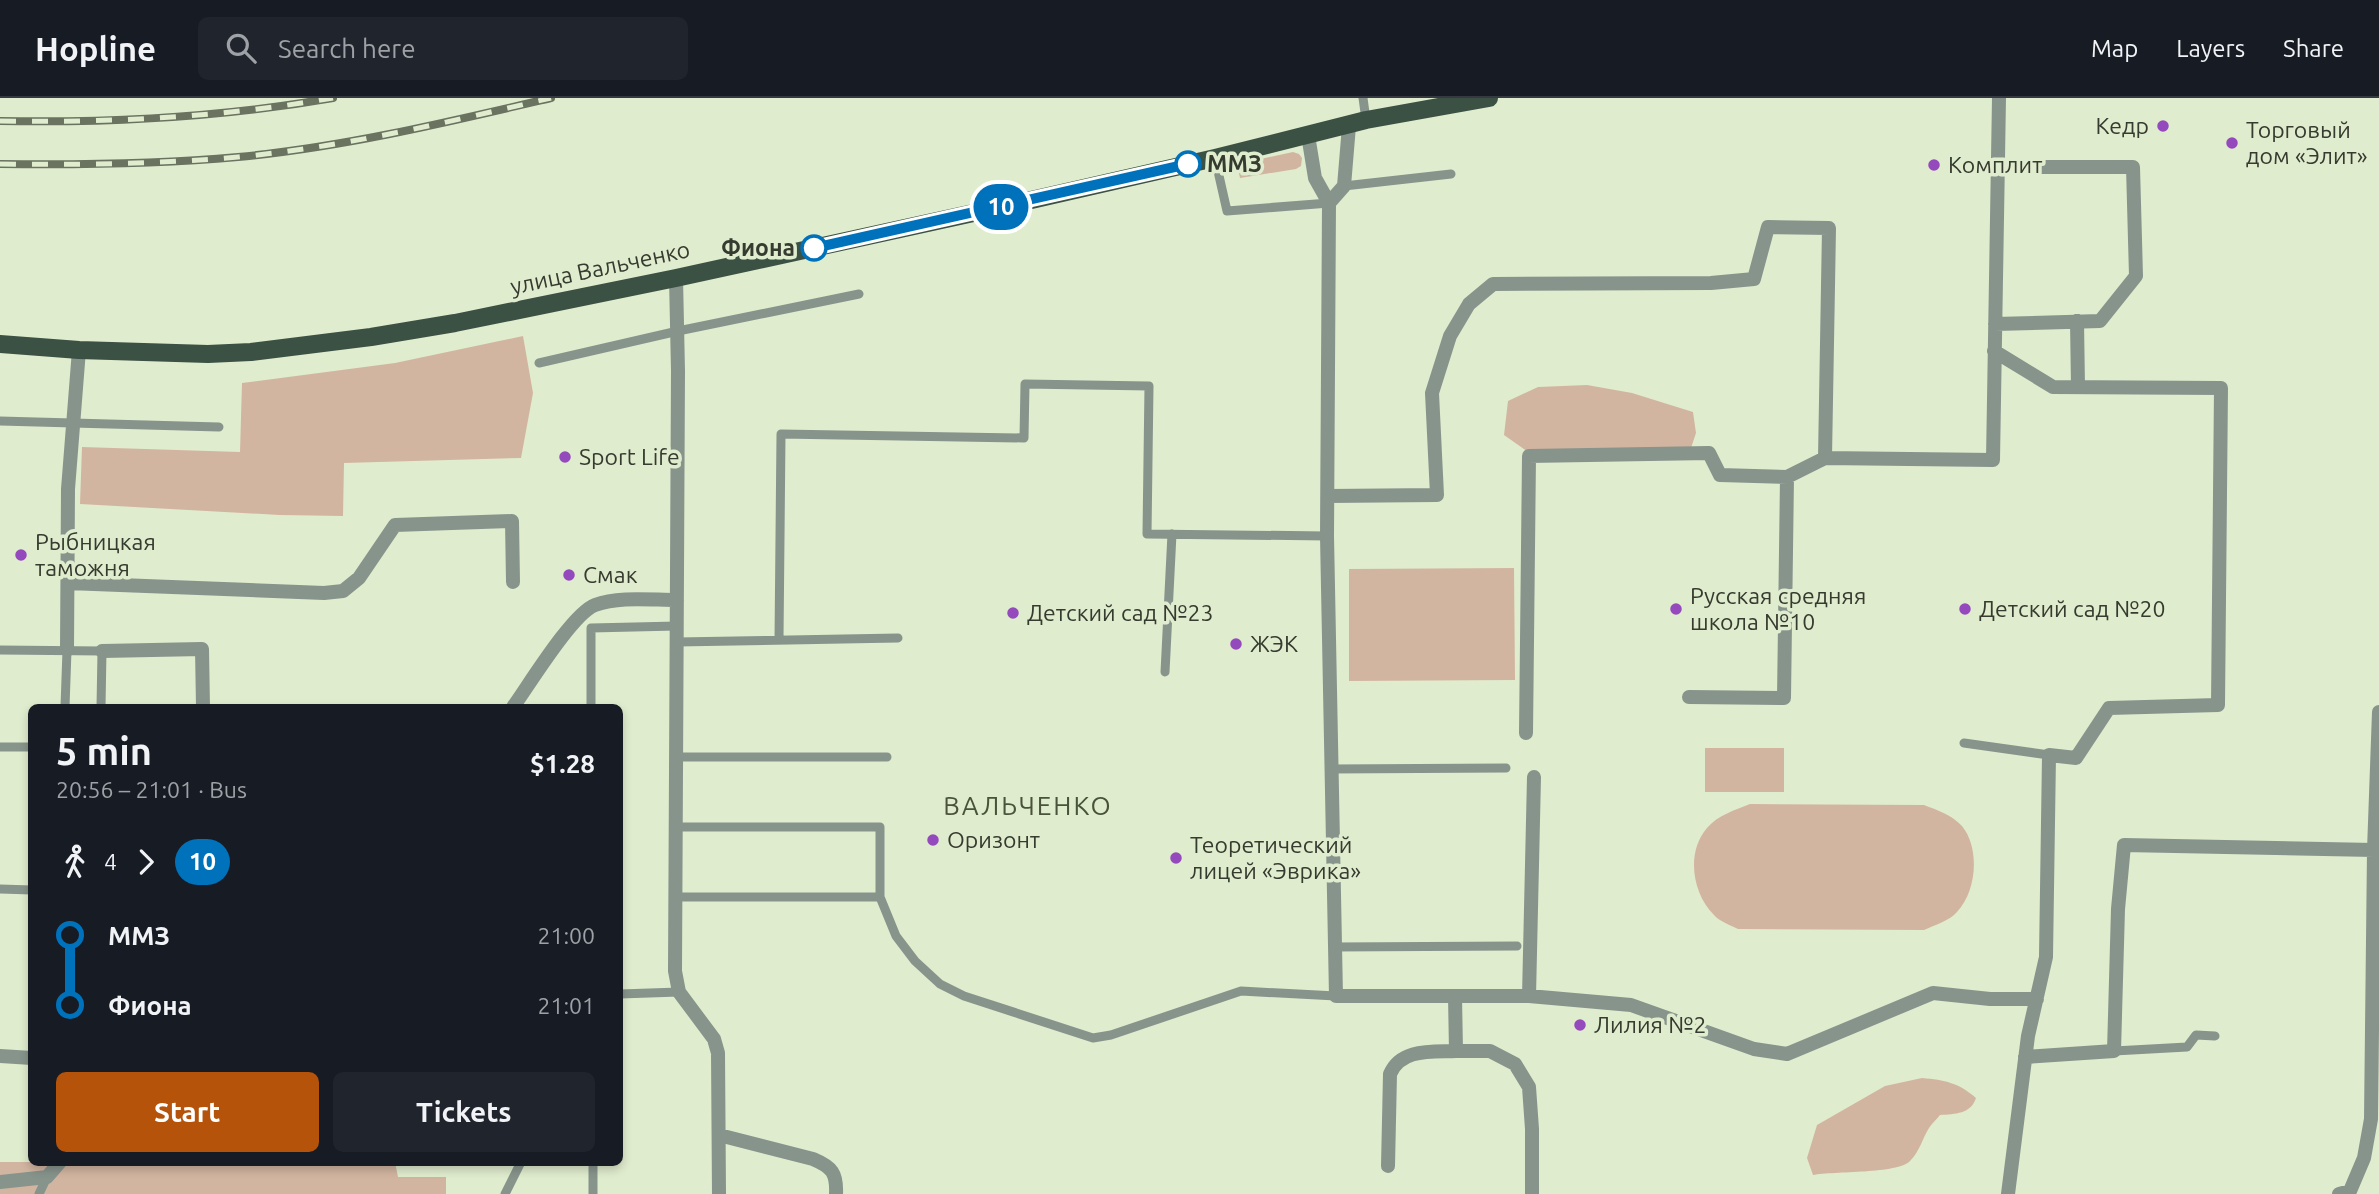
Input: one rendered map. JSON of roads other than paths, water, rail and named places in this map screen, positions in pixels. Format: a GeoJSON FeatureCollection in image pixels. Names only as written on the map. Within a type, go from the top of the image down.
{"type":"FeatureCollection","features":[{"type":"Feature","properties":{"kind":"main road","name":"улица Вальченко"},"geometry":{"type":"LineString","coordinates":[[0,344],[79,350],[208,354],[309,346],[455,323],[676,278],[1215,158],[1357,123],[1489,98]]}},
{"type":"Feature","properties":{"kind":"street"},"geometry":{"type":"LineString","coordinates":[[1526,733],[1529,456],[1709,453],[1720,475],[1787,477],[1825,458],[1993,460],[1998,98]]}},
{"type":"Feature","properties":{"kind":"street"},"geometry":{"type":"LineString","coordinates":[[1329,203],[1344,186],[1357,123]]}},
{"type":"Feature","properties":{"kind":"street"},"geometry":{"type":"LineString","coordinates":[[1308,135],[1315,178],[1329,203],[1327,536],[1336,996],[1530,996],[1631,1005],[1754,1049],[1787,1054],[1933,993],[1990,999],[2037,999]]}},
{"type":"Feature","properties":{"kind":"street"},"geometry":{"type":"LineString","coordinates":[[1994,324],[2100,321],[2136,276],[2133,167],[1998,167]]}},
{"type":"Feature","properties":{"kind":"street"},"geometry":{"type":"LineString","coordinates":[[1328,496],[1437,495],[1432,393],[1450,336],[1469,304],[1493,284],[1711,283],[1754,279],[1768,228],[1829,228],[1825,458]]}},
{"type":"Feature","properties":{"kind":"street"},"geometry":{"type":"LineString","coordinates":[[676,278],[675,971],[679,992],[715,1039],[718,1053],[719,1194]]}},
{"type":"Feature","properties":{"kind":"street"},"geometry":{"type":"LineString","coordinates":[[2077,321],[2078,387]]}},
{"type":"Feature","properties":{"kind":"street"},"geometry":{"type":"LineString","coordinates":[[67,650],[68,488],[79,350]]}},
{"type":"Feature","properties":{"kind":"street"},"geometry":{"type":"LineString","coordinates":[[1994,351],[2053,387],[2221,388],[2218,705],[2109,708],[2076,758],[2049,755],[2046,957],[2025,1057],[2008,1194]]}},
{"type":"Feature","properties":{"kind":"street"},"geometry":{"type":"LineString","coordinates":[[1689,696],[1784,698],[1787,477]]}},
{"type":"Feature","properties":{"kind":"street"},"geometry":{"type":"LineString","coordinates":[[68,583],[324,593],[343,591],[359,578],[395,525],[512,521],[513,582]]}},
{"type":"Feature","properties":{"kind":"street"},"geometry":{"type":"LineString","coordinates":[[515,704],[575,621],[591,607],[617,601],[677,600]]}},
{"type":"Feature","properties":{"kind":"street"},"geometry":{"type":"LineString","coordinates":[[102,651],[202,649],[203,704]]}},
{"type":"Feature","properties":{"kind":"street"},"geometry":{"type":"LineString","coordinates":[[2347,1193],[2364,1158],[2375,1119],[2374,850],[2379,712]]}},
{"type":"Feature","properties":{"kind":"street"},"geometry":{"type":"LineString","coordinates":[[1530,996],[1534,777]]}},
{"type":"Feature","properties":{"kind":"street"},"geometry":{"type":"LineString","coordinates":[[2025,1057],[2113,1051],[2118,909],[2124,845],[2374,850]]}},
{"type":"Feature","properties":{"kind":"street"},"geometry":{"type":"LineString","coordinates":[[1455,996],[1456,1051]]}},
{"type":"Feature","properties":{"kind":"street"},"geometry":{"type":"LineString","coordinates":[[1388,1166],[1390,1074],[1394,1065],[1403,1058],[1418,1053],[1490,1051],[1515,1064],[1530,1087],[1532,1194]]}},
{"type":"Feature","properties":{"kind":"street"},"geometry":{"type":"LineString","coordinates":[[0,1056],[28,1058]]}},
{"type":"Feature","properties":{"kind":"street"},"geometry":{"type":"LineString","coordinates":[[719,1135],[827,1165],[834,1174],[836,1194]]}},
{"type":"Feature","properties":{"kind":"street"},"geometry":{"type":"LineString","coordinates":[[0,1182],[47,1177],[57,1166]]}},
{"type":"Feature","properties":{"kind":"lane"},"geometry":{"type":"LineString","coordinates":[[1357,123],[1363,98]]}},
{"type":"Feature","properties":{"kind":"lane"},"geometry":{"type":"LineString","coordinates":[[1215,158],[1227,211],[1329,203]]}},
{"type":"Feature","properties":{"kind":"lane"},"geometry":{"type":"LineString","coordinates":[[1344,186],[1451,174]]}},
{"type":"Feature","properties":{"kind":"lane"},"geometry":{"type":"LineString","coordinates":[[539,363],[859,294]]}},
{"type":"Feature","properties":{"kind":"lane"},"geometry":{"type":"LineString","coordinates":[[779,640],[782,434],[1024,438],[1024,384],[1149,386],[1147,534],[1327,536]]}},
{"type":"Feature","properties":{"kind":"lane"},"geometry":{"type":"LineString","coordinates":[[0,421],[219,428]]}},
{"type":"Feature","properties":{"kind":"lane"},"geometry":{"type":"LineString","coordinates":[[1165,673],[1172,534]]}},
{"type":"Feature","properties":{"kind":"lane"},"geometry":{"type":"LineString","coordinates":[[591,704],[591,628],[677,626]]}},
{"type":"Feature","properties":{"kind":"lane"},"geometry":{"type":"LineString","coordinates":[[677,642],[898,638]]}},
{"type":"Feature","properties":{"kind":"lane"},"geometry":{"type":"LineString","coordinates":[[0,650],[102,651],[102,704]]}},
{"type":"Feature","properties":{"kind":"lane"},"geometry":{"type":"LineString","coordinates":[[65,704],[67,650]]}},
{"type":"Feature","properties":{"kind":"lane"},"geometry":{"type":"LineString","coordinates":[[1964,743],[2049,755]]}},
{"type":"Feature","properties":{"kind":"lane"},"geometry":{"type":"LineString","coordinates":[[0,747],[28,747]]}},
{"type":"Feature","properties":{"kind":"lane"},"geometry":{"type":"LineString","coordinates":[[677,757],[887,757]]}},
{"type":"Feature","properties":{"kind":"lane"},"geometry":{"type":"LineString","coordinates":[[1331,769],[1506,768]]}},
{"type":"Feature","properties":{"kind":"lane"},"geometry":{"type":"LineString","coordinates":[[676,827],[880,827],[880,897],[896,936],[915,961],[940,984],[964,996],[1093,1038],[1111,1035],[1241,991],[1336,996]]}},
{"type":"Feature","properties":{"kind":"lane"},"geometry":{"type":"LineString","coordinates":[[0,889],[28,890]]}},
{"type":"Feature","properties":{"kind":"lane"},"geometry":{"type":"LineString","coordinates":[[676,897],[880,897]]}},
{"type":"Feature","properties":{"kind":"lane"},"geometry":{"type":"LineString","coordinates":[[1334,947],[1517,946]]}},
{"type":"Feature","properties":{"kind":"lane"},"geometry":{"type":"LineString","coordinates":[[623,994],[679,992]]}},
{"type":"Feature","properties":{"kind":"lane"},"geometry":{"type":"LineString","coordinates":[[2113,1051],[2188,1047],[2196,1035],[2215,1036]]}},
{"type":"Feature","properties":{"kind":"lane"},"geometry":{"type":"LineString","coordinates":[[505,1194],[519,1166]]}},
{"type":"Feature","properties":{"kind":"lane"},"geometry":{"type":"LineString","coordinates":[[593,1166],[593,1194]]}},
{"type":"Feature","properties":{"kind":"lane"},"geometry":{"type":"LineString","coordinates":[[39,1194],[47,1177]]}},
{"type":"Feature","properties":{"kind":"railway"},"geometry":{"type":"LineString","coordinates":[[0,121],[167,117],[250,110],[333,98]]}},
{"type":"Feature","properties":{"kind":"railway"},"geometry":{"type":"LineString","coordinates":[[0,164],[149,163],[278,153],[396,133],[551,98]]}},
{"type":"Feature","properties":{"kind":"place","name":"Кедр"},"geometry":{"type":"Point","coordinates":[2163,126]}},
{"type":"Feature","properties":{"kind":"place","name":"Торговый дом «Элит»"},"geometry":{"type":"Point","coordinates":[2232,143]}},
{"type":"Feature","properties":{"kind":"place","name":"ММЗ"},"geometry":{"type":"Point","coordinates":[1188,164]}},
{"type":"Feature","properties":{"kind":"place","name":"Комплит"},"geometry":{"type":"Point","coordinates":[1934,165]}},
{"type":"Feature","properties":{"kind":"place","name":"Фиона"},"geometry":{"type":"Point","coordinates":[814,248]}},
{"type":"Feature","properties":{"kind":"place","name":"Sport Life"},"geometry":{"type":"Point","coordinates":[565,457]}},
{"type":"Feature","properties":{"kind":"place","name":"Рыбницкая таможня"},"geometry":{"type":"Point","coordinates":[21,555]}},
{"type":"Feature","properties":{"kind":"place","name":"Смак"},"geometry":{"type":"Point","coordinates":[569,575]}},
{"type":"Feature","properties":{"kind":"place","name":"Русская средняя школа №10"},"geometry":{"type":"Point","coordinates":[1676,609]}},
{"type":"Feature","properties":{"kind":"place","name":"Детский сад №20"},"geometry":{"type":"Point","coordinates":[1965,609]}},
{"type":"Feature","properties":{"kind":"place","name":"Детский сад №23"},"geometry":{"type":"Point","coordinates":[1013,613]}},
{"type":"Feature","properties":{"kind":"place","name":"ЖЭК"},"geometry":{"type":"Point","coordinates":[1236,644]}},
{"type":"Feature","properties":{"kind":"place","name":"Оризонт"},"geometry":{"type":"Point","coordinates":[933,840]}},
{"type":"Feature","properties":{"kind":"place","name":"Теоретический лицей «Эврика»"},"geometry":{"type":"Point","coordinates":[1176,858]}},
{"type":"Feature","properties":{"kind":"place","name":"Лилия №2"},"geometry":{"type":"Point","coordinates":[1580,1025]}},
{"type":"Feature","properties":{"kind":"district","name":"ВАЛЬЧЕНКО"},"geometry":{"type":"Point","coordinates":[1028,806]}}]}
